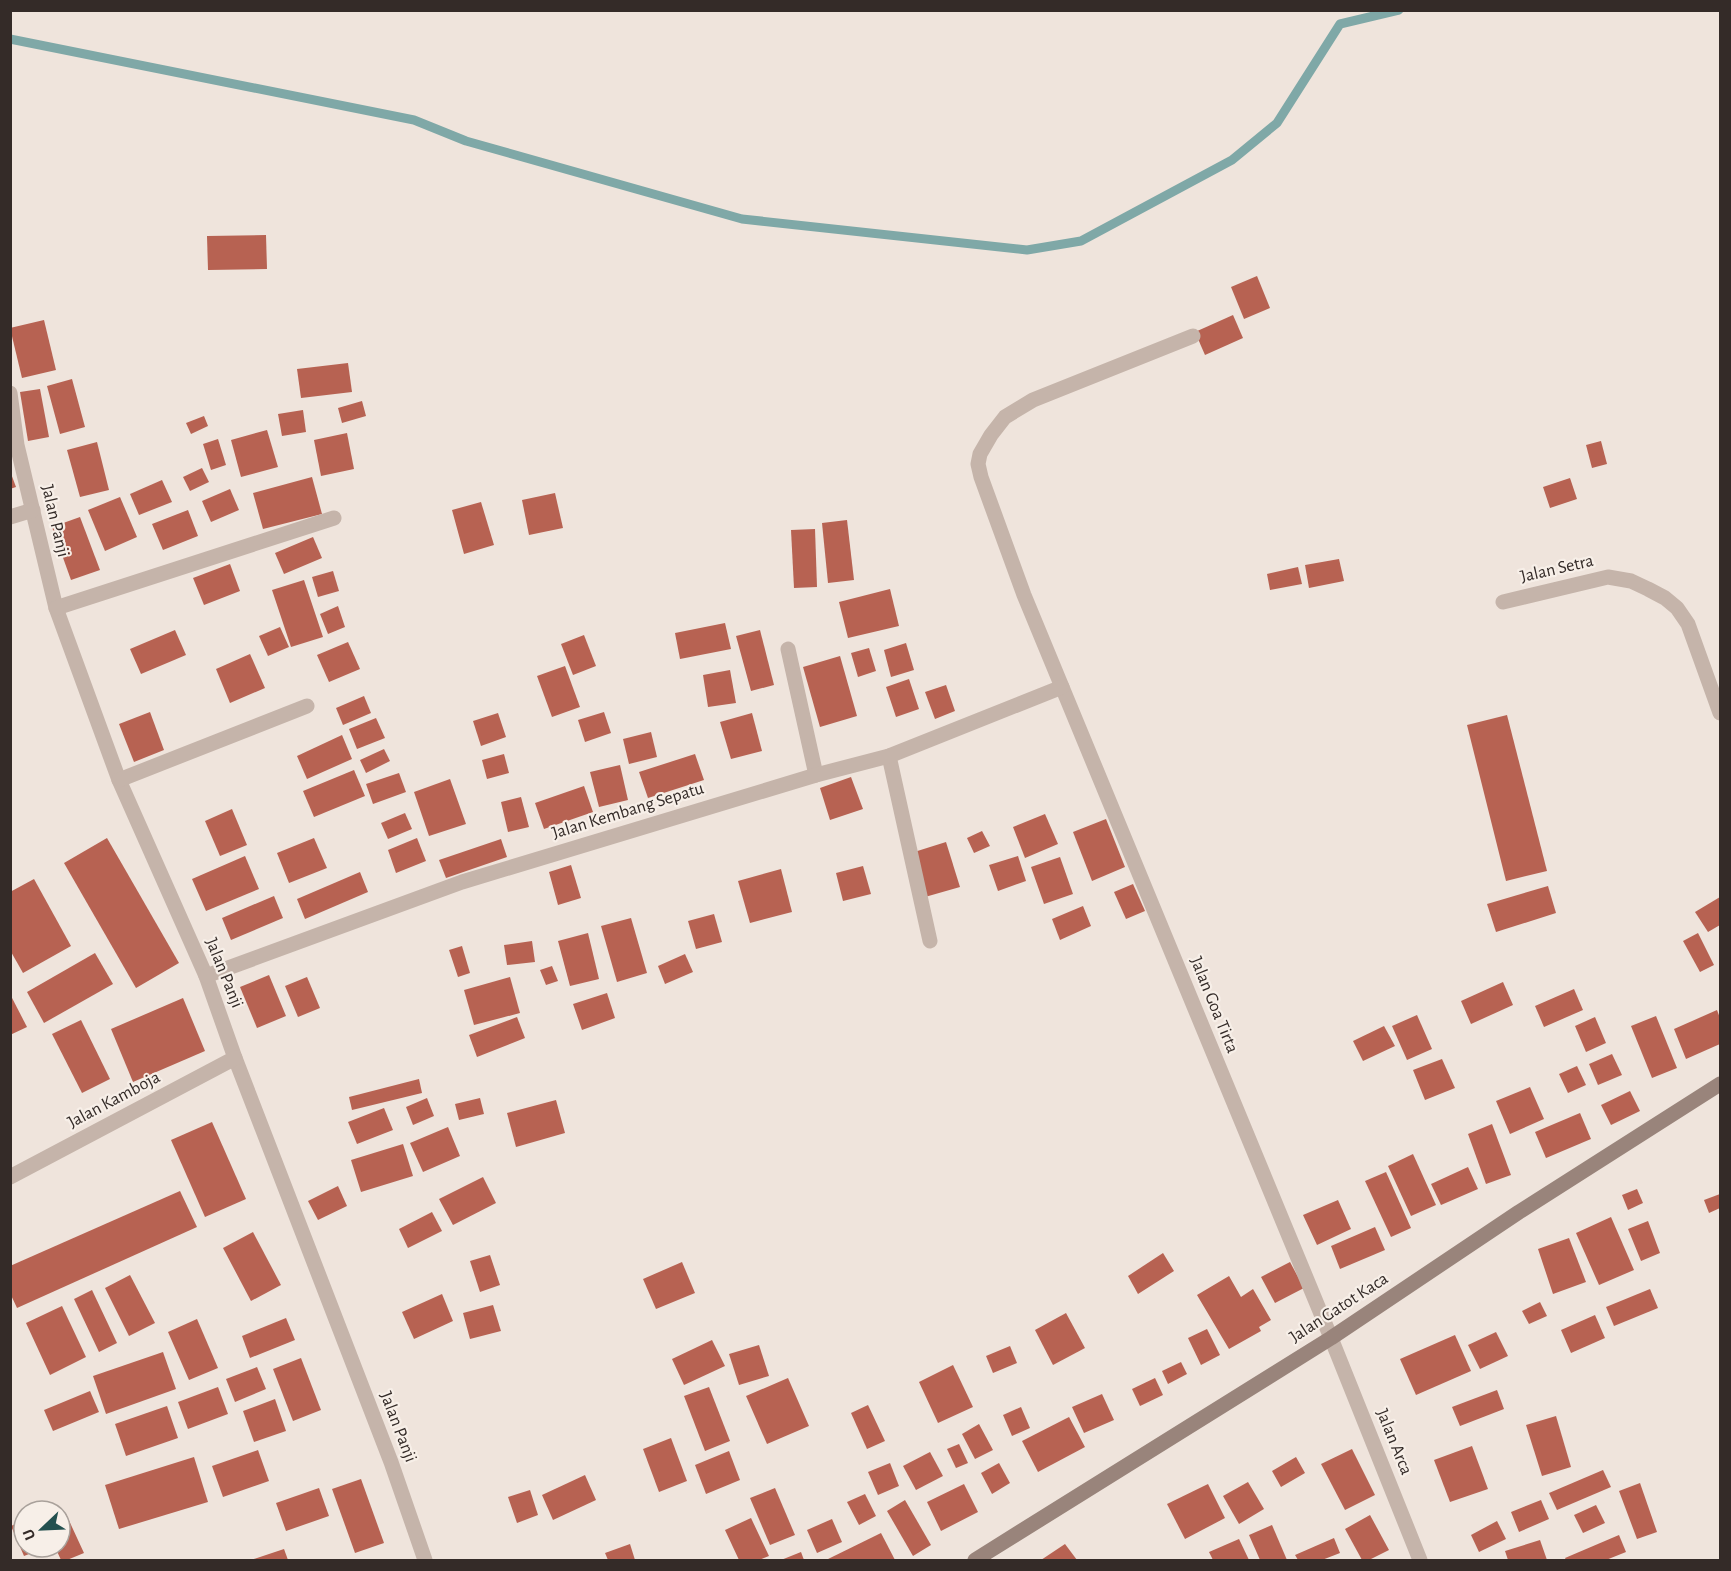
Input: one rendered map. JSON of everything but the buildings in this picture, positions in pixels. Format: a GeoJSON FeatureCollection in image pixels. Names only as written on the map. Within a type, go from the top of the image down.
{"type":"FeatureCollection","features":[{"type":"Feature","properties":{"kind":"main road","name":"Jalan Gatot Kaca"},"geometry":{"type":"LineString","coordinates":[[975,1560],[1331,1338],[1519,1212],[1720,1084]]}},
{"type":"Feature","properties":{"kind":"street","name":"Jalan Goa Tirta"},"geometry":{"type":"LineString","coordinates":[[1193,336],[1033,400],[1005,417],[980,454],[978,464],[1024,595],[1331,1338]]}},
{"type":"Feature","properties":{"kind":"street","name":"Jalan Panji"},"geometry":{"type":"LineString","coordinates":[[10,393],[17,446],[56,608],[119,780],[206,976],[235,1058],[391,1462],[424,1560]]}},
{"type":"Feature","properties":{"kind":"street"},"geometry":{"type":"LineString","coordinates":[[10,517],[33,510]]}},
{"type":"Feature","properties":{"kind":"street"},"geometry":{"type":"LineString","coordinates":[[56,608],[334,518]]}},
{"type":"Feature","properties":{"kind":"street","name":"Jalan Setra"},"geometry":{"type":"LineString","coordinates":[[1503,602],[1608,577],[1631,581],[1648,589],[1677,608],[1688,624],[1720,713]]}},
{"type":"Feature","properties":{"kind":"street"},"geometry":{"type":"LineString","coordinates":[[788,649],[816,775]]}},
{"type":"Feature","properties":{"kind":"street","name":"Jalan Kembang Sepatu"},"geometry":{"type":"LineString","coordinates":[[206,976],[462,882],[816,775],[889,756],[1062,687]]}},
{"type":"Feature","properties":{"kind":"street"},"geometry":{"type":"LineString","coordinates":[[119,780],[307,706]]}},
{"type":"Feature","properties":{"kind":"street"},"geometry":{"type":"LineString","coordinates":[[889,756],[930,941]]}},
{"type":"Feature","properties":{"kind":"street","name":"Jalan Kamboja"},"geometry":{"type":"LineString","coordinates":[[10,1177],[235,1058]]}},
{"type":"Feature","properties":{"kind":"street","name":"Jalan Arca"},"geometry":{"type":"LineString","coordinates":[[1331,1338],[1420,1560]]}},
{"type":"Feature","properties":{"kind":"waterway"},"geometry":{"type":"LineString","coordinates":[[10,39],[414,120],[466,141],[742,219],[1027,250],[1081,241],[1232,160],[1277,123],[1340,24],[1399,10]]}}]}
